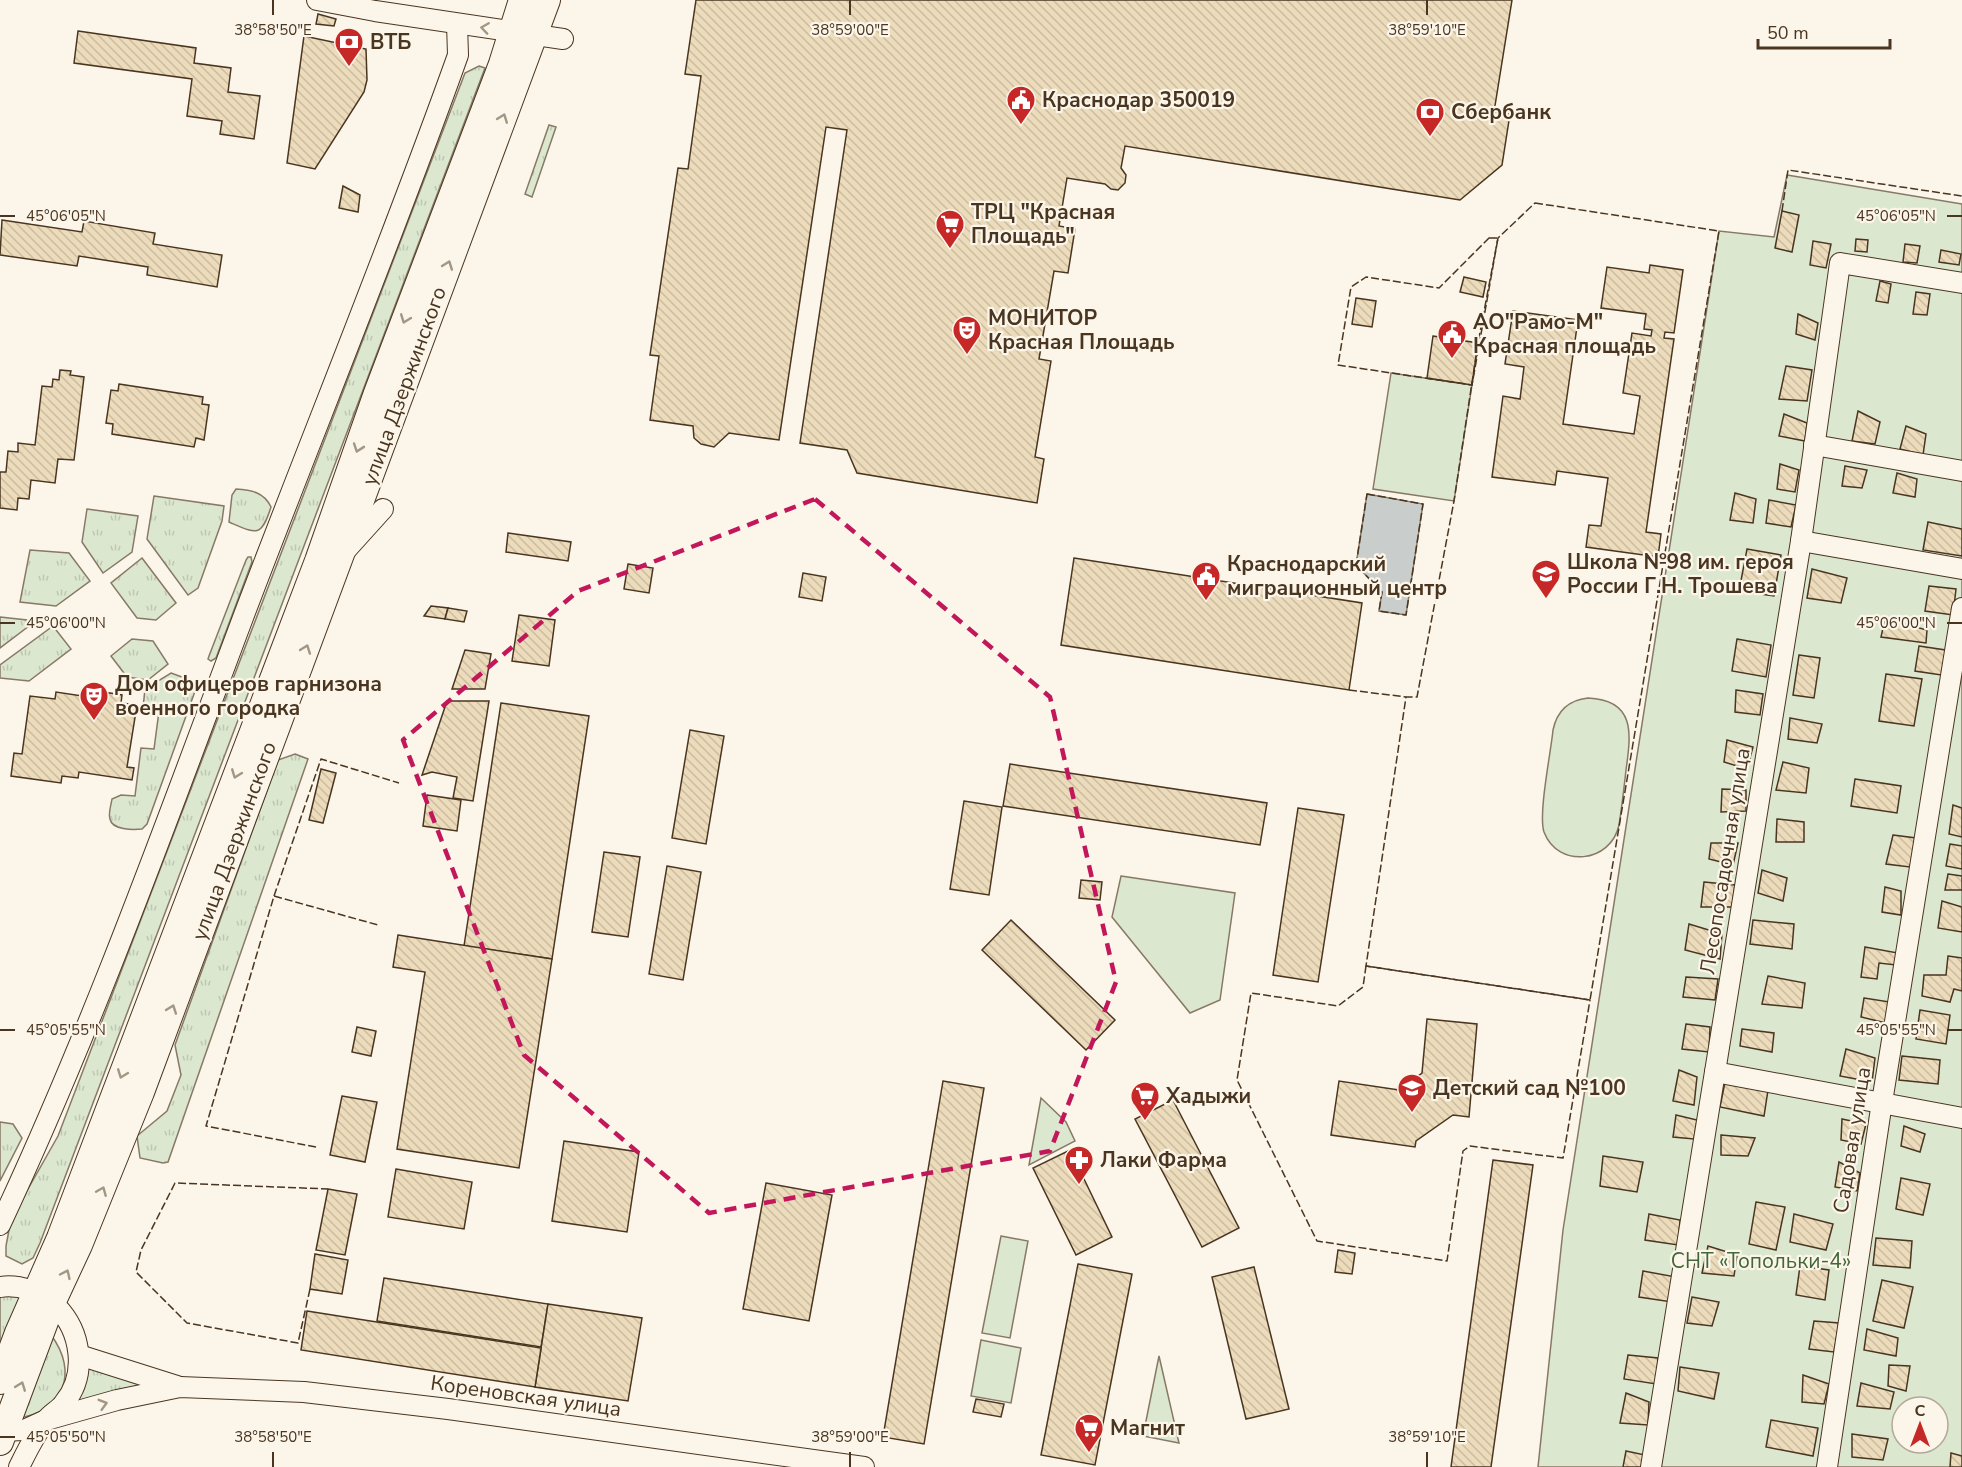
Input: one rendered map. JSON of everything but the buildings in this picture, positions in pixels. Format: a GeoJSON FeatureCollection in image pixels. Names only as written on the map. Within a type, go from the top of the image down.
{"type":"FeatureCollection","features":[{"type":"Feature","properties":{"kind":"main road","name":"улица Дзержинского"},"geometry":{"type":"LineString","coordinates":[[0,1381],[44,1297],[79,1245],[125,1135],[340,557],[523,34],[522,0]]}},
{"type":"Feature","properties":{"kind":"main road","name":"улица Дзержинского"},"geometry":{"type":"LineString","coordinates":[[1,1435],[60,1239],[318,561],[377,393],[523,34],[547,0]]}},
{"type":"Feature","properties":{"kind":"street"},"geometry":{"type":"LineString","coordinates":[[317,0],[563,39]]}},
{"type":"Feature","properties":{"kind":"street"},"geometry":{"type":"LineString","coordinates":[[0,1225],[42,1136],[93,1009],[292,488],[352,341],[458,55],[457,24]]}},
{"type":"Feature","properties":{"kind":"street","name":"Лесопосадочная улица"},"geometry":{"type":"LineString","coordinates":[[1651,1467],[1801,541],[1840,262],[1962,284]]}},
{"type":"Feature","properties":{"kind":"street"},"geometry":{"type":"LineString","coordinates":[[1814,445],[1962,471]]}},
{"type":"Feature","properties":{"kind":"street"},"geometry":{"type":"LineString","coordinates":[[340,557],[383,508]]}},
{"type":"Feature","properties":{"kind":"street"},"geometry":{"type":"LineString","coordinates":[[1801,541],[1962,569]]}},
{"type":"Feature","properties":{"kind":"street","name":"Садовая улица"},"geometry":{"type":"LineString","coordinates":[[1827,1467],[1882,1102],[1962,608]]}},
{"type":"Feature","properties":{"kind":"street"},"geometry":{"type":"LineString","coordinates":[[1715,1072],[1962,1119]]}},
{"type":"Feature","properties":{"kind":"street"},"geometry":{"type":"LineString","coordinates":[[0,1287],[9,1286],[44,1297],[70,1324],[76,1338],[79,1355],[76,1380],[65,1403],[46,1420],[19,1467]]}},
{"type":"Feature","properties":{"kind":"street","name":"Кореновская улица"},"geometry":{"type":"LineString","coordinates":[[79,1355],[180,1387]]}},
{"type":"Feature","properties":{"kind":"street","name":"Кореновская улица"},"geometry":{"type":"LineString","coordinates":[[1,1435],[24,1430],[46,1420],[117,1400],[180,1387],[304,1392],[448,1409],[864,1467]]}},
{"type":"Feature","properties":{"kind":"highlighted area"},"geometry":{"type":"Polygon","coordinates":[[[815,499],[1050,697],[1116,982],[1050,1151],[709,1213],[524,1055],[403,740],[578,591],[815,499]]]}},
{"type":"Feature","properties":{"kind":"green space"},"geometry":{"type":"Polygon","coordinates":[[[479,66],[485,68],[40,1243],[33,1258],[22,1264],[6,1256],[11,1219],[58,1136],[465,73],[479,66]]]}},
{"type":"Feature","properties":{"kind":"green space"},"geometry":{"type":"Polygon","coordinates":[[[549,125],[556,127],[532,197],[525,194],[549,125]]]}},
{"type":"Feature","properties":{"kind":"green space","name":"СНТ «Топольки-4»"},"geometry":{"type":"Polygon","coordinates":[[[1787,175],[1962,204],[1962,1467],[1538,1467],[1563,1230],[1719,231],[1774,237],[1787,175]]]}},
{"type":"Feature","properties":{"kind":"green space"},"geometry":{"type":"Polygon","coordinates":[[[1391,373],[1472,385],[1454,501],[1373,489],[1391,373]]]}},
{"type":"Feature","properties":{"kind":"green space"},"geometry":{"type":"Polygon","coordinates":[[[236,489],[257,493],[268,502],[271,507],[261,529],[252,531],[229,522],[232,495],[236,489]]]}},
{"type":"Feature","properties":{"kind":"green space"},"geometry":{"type":"Polygon","coordinates":[[[154,496],[224,506],[222,521],[198,588],[188,595],[147,539],[154,496]]]}},
{"type":"Feature","properties":{"kind":"green space"},"geometry":{"type":"Polygon","coordinates":[[[87,509],[138,516],[132,552],[103,573],[82,542],[87,509]]]}},
{"type":"Feature","properties":{"kind":"green space"},"geometry":{"type":"Polygon","coordinates":[[[30,550],[69,553],[90,581],[56,606],[20,602],[30,550]]]}},
{"type":"Feature","properties":{"kind":"green space"},"geometry":{"type":"Polygon","coordinates":[[[248,557],[251,557],[252,562],[216,658],[211,661],[208,659],[209,656],[248,557]]]}},
{"type":"Feature","properties":{"kind":"green space"},"geometry":{"type":"Polygon","coordinates":[[[142,558],[176,603],[156,620],[137,618],[111,583],[142,558]]]}},
{"type":"Feature","properties":{"kind":"green space"},"geometry":{"type":"Polygon","coordinates":[[[0,617],[27,620],[29,626],[0,648],[0,617]]]}},
{"type":"Feature","properties":{"kind":"green space"},"geometry":{"type":"Polygon","coordinates":[[[53,626],[71,649],[29,681],[0,678],[0,665],[53,626]]]}},
{"type":"Feature","properties":{"kind":"green space"},"geometry":{"type":"Polygon","coordinates":[[[132,639],[153,641],[168,664],[148,680],[127,677],[111,656],[132,639]]]}},
{"type":"Feature","properties":{"kind":"green space"},"geometry":{"type":"Polygon","coordinates":[[[171,673],[198,683],[147,824],[142,829],[119,827],[112,823],[109,817],[112,799],[121,795],[135,796],[141,748],[154,749],[159,711],[143,708],[145,689],[171,673]]]}},
{"type":"Feature","properties":{"kind":"green space"},"geometry":{"type":"Polygon","coordinates":[[[1588,698],[1604,700],[1615,705],[1622,712],[1627,721],[1629,744],[1619,825],[1614,838],[1595,854],[1584,857],[1560,852],[1551,844],[1544,832],[1543,812],[1553,730],[1557,717],[1570,704],[1588,698]]]}},
{"type":"Feature","properties":{"kind":"green space"},"geometry":{"type":"Polygon","coordinates":[[[295,754],[308,759],[168,1162],[140,1158],[137,1136],[167,1111],[181,1075],[175,1045],[278,760],[295,754]]]}},
{"type":"Feature","properties":{"kind":"green space"},"geometry":{"type":"Polygon","coordinates":[[[1121,876],[1235,893],[1220,1000],[1190,1013],[1112,917],[1121,876]]]}},
{"type":"Feature","properties":{"kind":"green space"},"geometry":{"type":"Polygon","coordinates":[[[1041,1098],[1066,1122],[1075,1141],[1029,1165],[1041,1098]]]}},
{"type":"Feature","properties":{"kind":"green space"},"geometry":{"type":"Polygon","coordinates":[[[0,1122],[13,1124],[22,1138],[0,1181],[0,1122]]]}},
{"type":"Feature","properties":{"kind":"green space"},"geometry":{"type":"Polygon","coordinates":[[[1001,1236],[1028,1241],[1010,1338],[982,1333],[1001,1236]]]}},
{"type":"Feature","properties":{"kind":"green space"},"geometry":{"type":"Polygon","coordinates":[[[0,1294],[26,1294],[0,1359],[0,1294]]]}},
{"type":"Feature","properties":{"kind":"green space"},"geometry":{"type":"Polygon","coordinates":[[[51,1335],[60,1349],[64,1363],[65,1376],[62,1388],[56,1399],[46,1408],[33,1415],[17,1418],[51,1335]]]}},
{"type":"Feature","properties":{"kind":"green space"},"geometry":{"type":"Polygon","coordinates":[[[981,1340],[1021,1348],[1011,1403],[971,1396],[981,1340]]]}},
{"type":"Feature","properties":{"kind":"green space"},"geometry":{"type":"Polygon","coordinates":[[[1159,1356],[1179,1443],[1143,1436],[1159,1356]]]}},
{"type":"Feature","properties":{"kind":"green space"},"geometry":{"type":"Polygon","coordinates":[[[85,1361],[161,1385],[73,1409],[84,1386],[85,1361]]]}},
{"type":"Feature","properties":{"kind":"shaded area"},"geometry":{"type":"Polygon","coordinates":[[[1367,494],[1423,504],[1406,615],[1379,611],[1382,592],[1356,565],[1367,494]]]}},
{"type":"Feature","properties":{"kind":"fence"},"geometry":{"type":"LineString","coordinates":[[1782,211],[1788,170],[1962,196]]}},
{"type":"Feature","properties":{"kind":"fence"},"geometry":{"type":"LineString","coordinates":[[1535,203],[1719,231],[1590,1000],[1366,966],[1406,697],[1417,697],[1454,501],[1478,343],[1498,238],[1535,203]]}},
{"type":"Feature","properties":{"kind":"fence"},"geometry":{"type":"LineString","coordinates":[[1489,238],[1498,238],[1472,385],[1338,365],[1351,287],[1366,277],[1439,288],[1489,238]]}},
{"type":"Feature","properties":{"kind":"fence"},"geometry":{"type":"LineString","coordinates":[[1367,494],[1423,504],[1406,615],[1379,611],[1382,592],[1356,565],[1367,494]]}},
{"type":"Feature","properties":{"kind":"fence"},"geometry":{"type":"LineString","coordinates":[[1349,690],[1406,697]]}},
{"type":"Feature","properties":{"kind":"fence"},"geometry":{"type":"LineString","coordinates":[[274,896],[321,759],[399,783]]}},
{"type":"Feature","properties":{"kind":"fence"},"geometry":{"type":"LineString","coordinates":[[316,1147],[206,1126],[274,896],[378,925]]}},
{"type":"Feature","properties":{"kind":"fence"},"geometry":{"type":"LineString","coordinates":[[1366,966],[1590,1000],[1563,1158],[1470,1146],[1463,1151],[1447,1261],[1317,1241],[1237,1080],[1251,993],[1338,1006],[1363,987],[1366,966]]}},
{"type":"Feature","properties":{"kind":"fence"},"geometry":{"type":"LineString","coordinates":[[310,1289],[298,1343],[187,1323],[136,1272],[141,1250],[175,1183],[328,1189]]}},
{"type":"Feature","properties":{"kind":"place","name":"ВТБ"},"geometry":{"type":"Point","coordinates":[349,68]}},
{"type":"Feature","properties":{"kind":"place","name":"Краснодар 350019"},"geometry":{"type":"Point","coordinates":[1021,126]}},
{"type":"Feature","properties":{"kind":"place","name":"Сбербанк"},"geometry":{"type":"Point","coordinates":[1430,138]}},
{"type":"Feature","properties":{"kind":"place","name":"ТРЦ \"Красная Площадь\""},"geometry":{"type":"Point","coordinates":[950,250]}},
{"type":"Feature","properties":{"kind":"place","name":"МОНИТОР Красная Площадь"},"geometry":{"type":"Point","coordinates":[967,356]}},
{"type":"Feature","properties":{"kind":"place","name":"АО\"Рамо-М\" Красная площадь"},"geometry":{"type":"Point","coordinates":[1452,360]}},
{"type":"Feature","properties":{"kind":"place","name":"Школа №98 им. героя России Г.Н. Трошева"},"geometry":{"type":"Point","coordinates":[1546,600]}},
{"type":"Feature","properties":{"kind":"place","name":"Краснодарский миграционный центр"},"geometry":{"type":"Point","coordinates":[1206,602]}},
{"type":"Feature","properties":{"kind":"place","name":"Дом офицеров гарнизона военного городка"},"geometry":{"type":"Point","coordinates":[94,722]}},
{"type":"Feature","properties":{"kind":"place","name":"Детский сад №100"},"geometry":{"type":"Point","coordinates":[1412,1114]}},
{"type":"Feature","properties":{"kind":"place","name":"Хадыжи"},"geometry":{"type":"Point","coordinates":[1145,1122]}},
{"type":"Feature","properties":{"kind":"place","name":"Лаки Фарма"},"geometry":{"type":"Point","coordinates":[1079,1186]}},
{"type":"Feature","properties":{"kind":"place","name":"Магнит"},"geometry":{"type":"Point","coordinates":[1089,1454]}}]}
